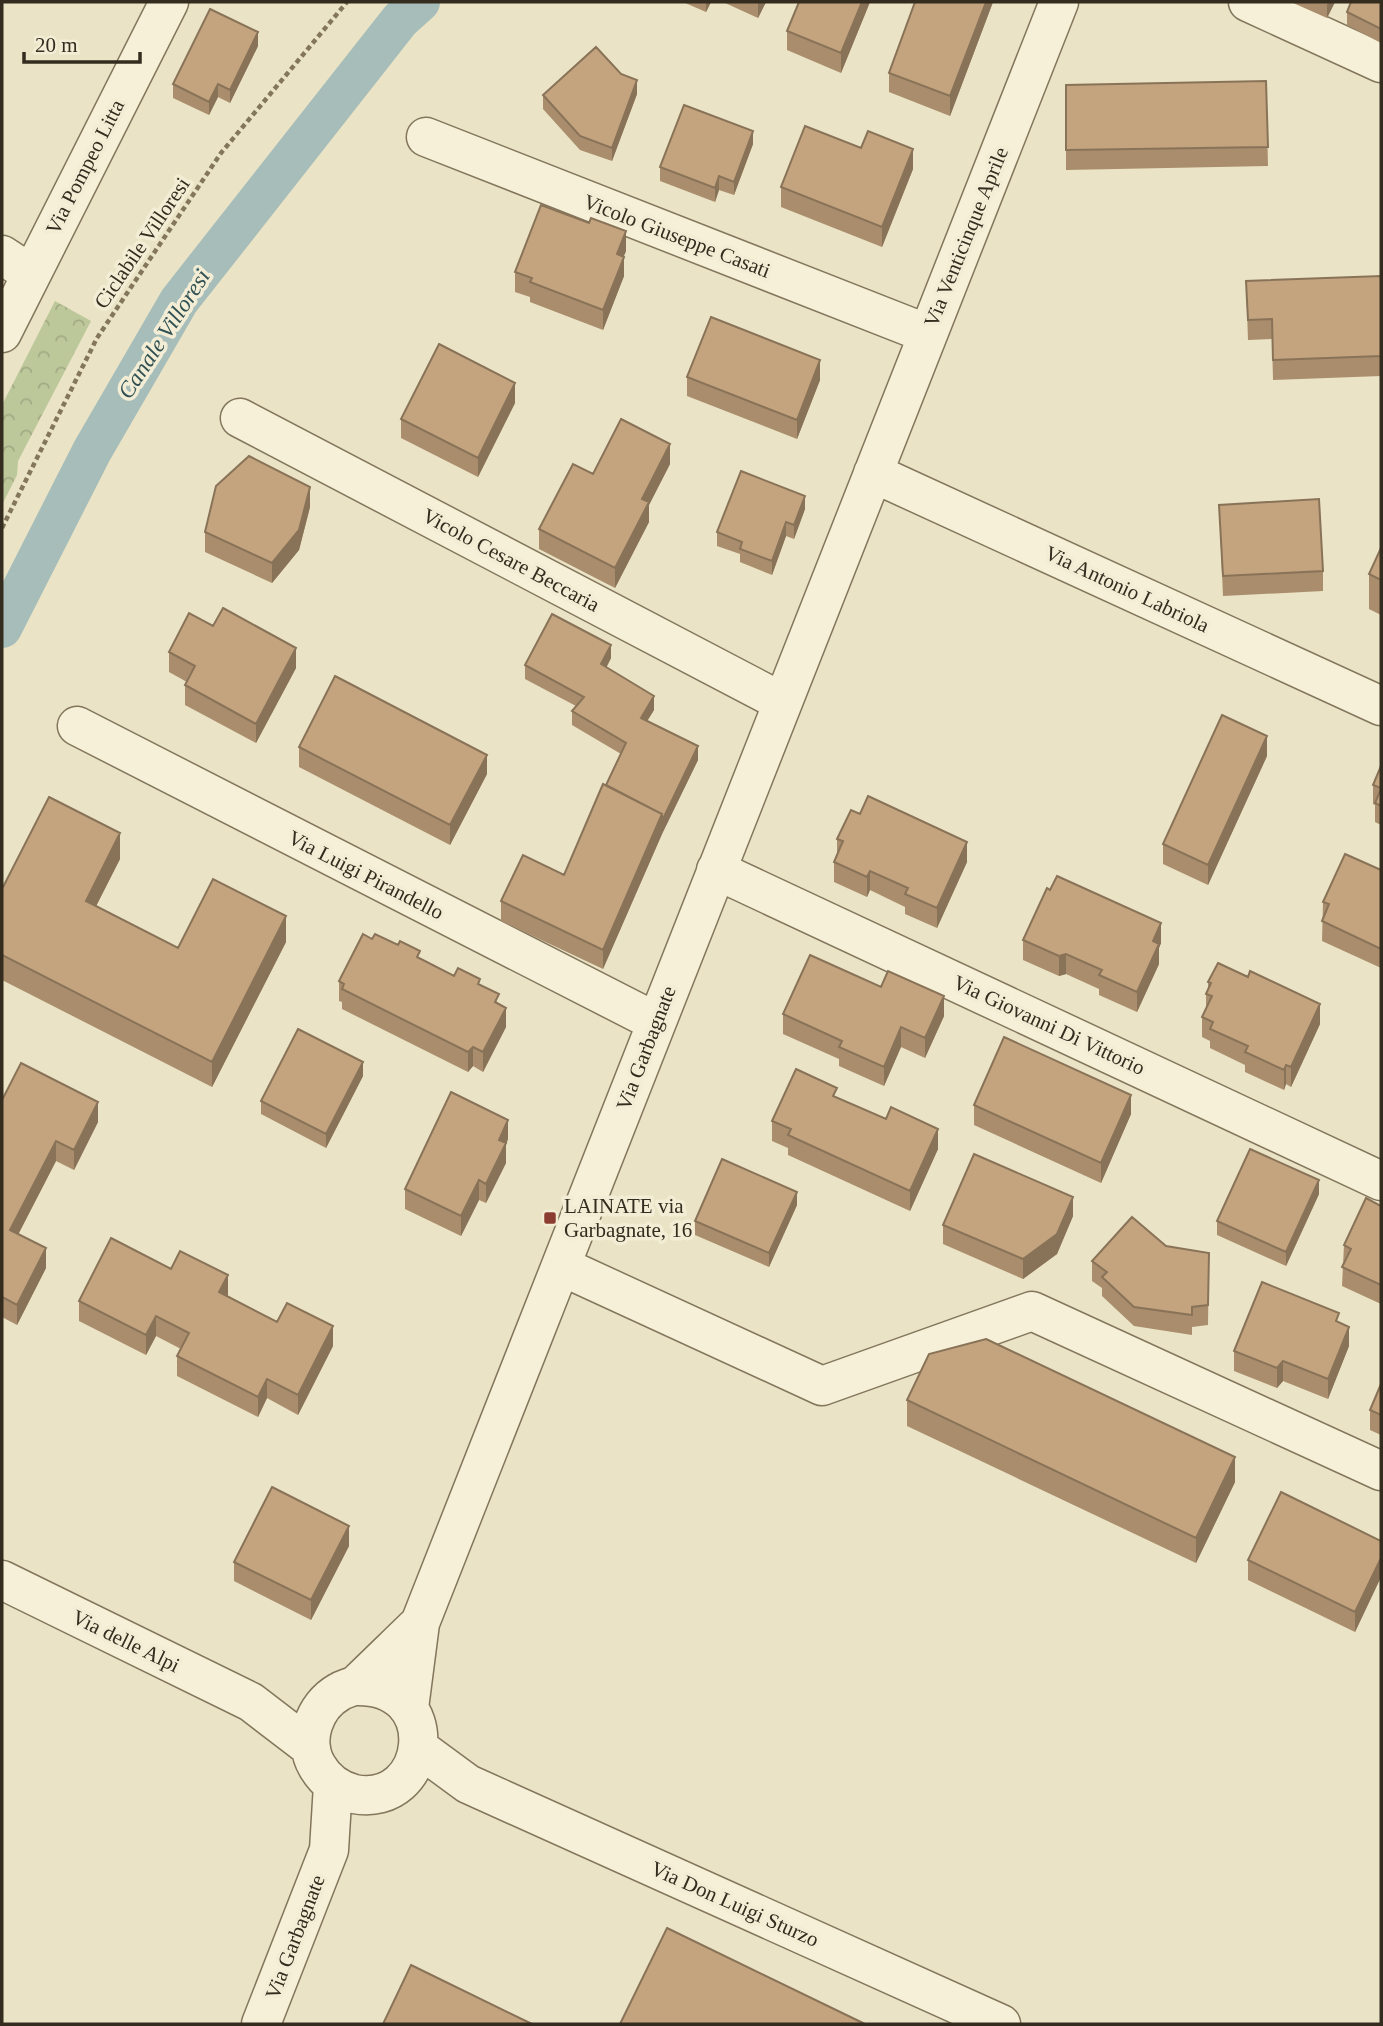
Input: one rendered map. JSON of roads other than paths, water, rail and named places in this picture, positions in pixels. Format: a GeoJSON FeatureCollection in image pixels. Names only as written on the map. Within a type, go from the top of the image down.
{"type":"FeatureCollection","features":[{"type":"Feature","properties":{"kind":"street","name":"Via Pompeo Litta"},"geometry":{"type":"LineString","coordinates":[[2,333],[17,264],[169,2]]}},
{"type":"Feature","properties":{"kind":"street","name":"Via Venticinque Aprile"},"geometry":{"type":"LineString","coordinates":[[873,473],[1059,2]]}},
{"type":"Feature","properties":{"kind":"street"},"geometry":{"type":"LineString","coordinates":[[1248,2],[1381,64]]}},
{"type":"Feature","properties":{"kind":"street","name":"Vicolo Giuseppe Casati"},"geometry":{"type":"LineString","coordinates":[[426,137],[928,334]]}},
{"type":"Feature","properties":{"kind":"street","name":"Vicolo Cesare Beccaria"},"geometry":{"type":"LineString","coordinates":[[240,418],[782,702]]}},
{"type":"Feature","properties":{"kind":"street","name":"Via Garbagnate"},"geometry":{"type":"LineString","coordinates":[[410,1708],[420,1623],[873,473]]}},
{"type":"Feature","properties":{"kind":"street","name":"Via Antonio Labriola"},"geometry":{"type":"LineString","coordinates":[[873,473],[1381,706]]}},
{"type":"Feature","properties":{"kind":"street","name":"Via Luigi Pirandello"},"geometry":{"type":"LineString","coordinates":[[77,726],[656,1022]]}},
{"type":"Feature","properties":{"kind":"street","name":"Via Giovanni Di Vittorio"},"geometry":{"type":"LineString","coordinates":[[716,870],[1381,1181]]}},
{"type":"Feature","properties":{"kind":"street"},"geometry":{"type":"LineString","coordinates":[[561,1266],[822,1386],[1032,1311],[1381,1471]]}},
{"type":"Feature","properties":{"kind":"street","name":"Via delle Alpi"},"geometry":{"type":"LineString","coordinates":[[2,1580],[251,1702],[311,1748]]}},
{"type":"Feature","properties":{"kind":"street","name":"Via Garbagnate"},"geometry":{"type":"LineString","coordinates":[[340,1694],[420,1623]]}},
{"type":"Feature","properties":{"kind":"street"},"geometry":{"type":"LineString","coordinates":[[370,1685],[386,1689],[410,1708],[419,1734],[398,1774],[345,1791],[322,1775],[314,1762],[311,1731],[316,1715],[340,1694],[370,1685]]}},
{"type":"Feature","properties":{"kind":"street","name":"Via delle Alpi"},"geometry":{"type":"LineString","coordinates":[[251,1702],[340,1694]]}},
{"type":"Feature","properties":{"kind":"street","name":"Via Garbagnate"},"geometry":{"type":"LineString","coordinates":[[329,1850],[398,1774]]}},
{"type":"Feature","properties":{"kind":"street","name":"Via Don Luigi Sturzo"},"geometry":{"type":"LineString","coordinates":[[398,1774],[468,1784],[1001,2024]]}},
{"type":"Feature","properties":{"kind":"street","name":"Via Garbagnate"},"geometry":{"type":"LineString","coordinates":[[261,2024],[329,1850],[333,1785]]}},
{"type":"Feature","properties":{"kind":"waterway","name":"Canale Villoresi"},"geometry":{"type":"LineString","coordinates":[[2,628],[92,451],[179,301],[400,20],[420,2]]}},
{"type":"Feature","properties":{"kind":"place","name":"LAINATE via Garbagnate, 16"},"geometry":{"type":"Point","coordinates":[550,1218]}}]}
